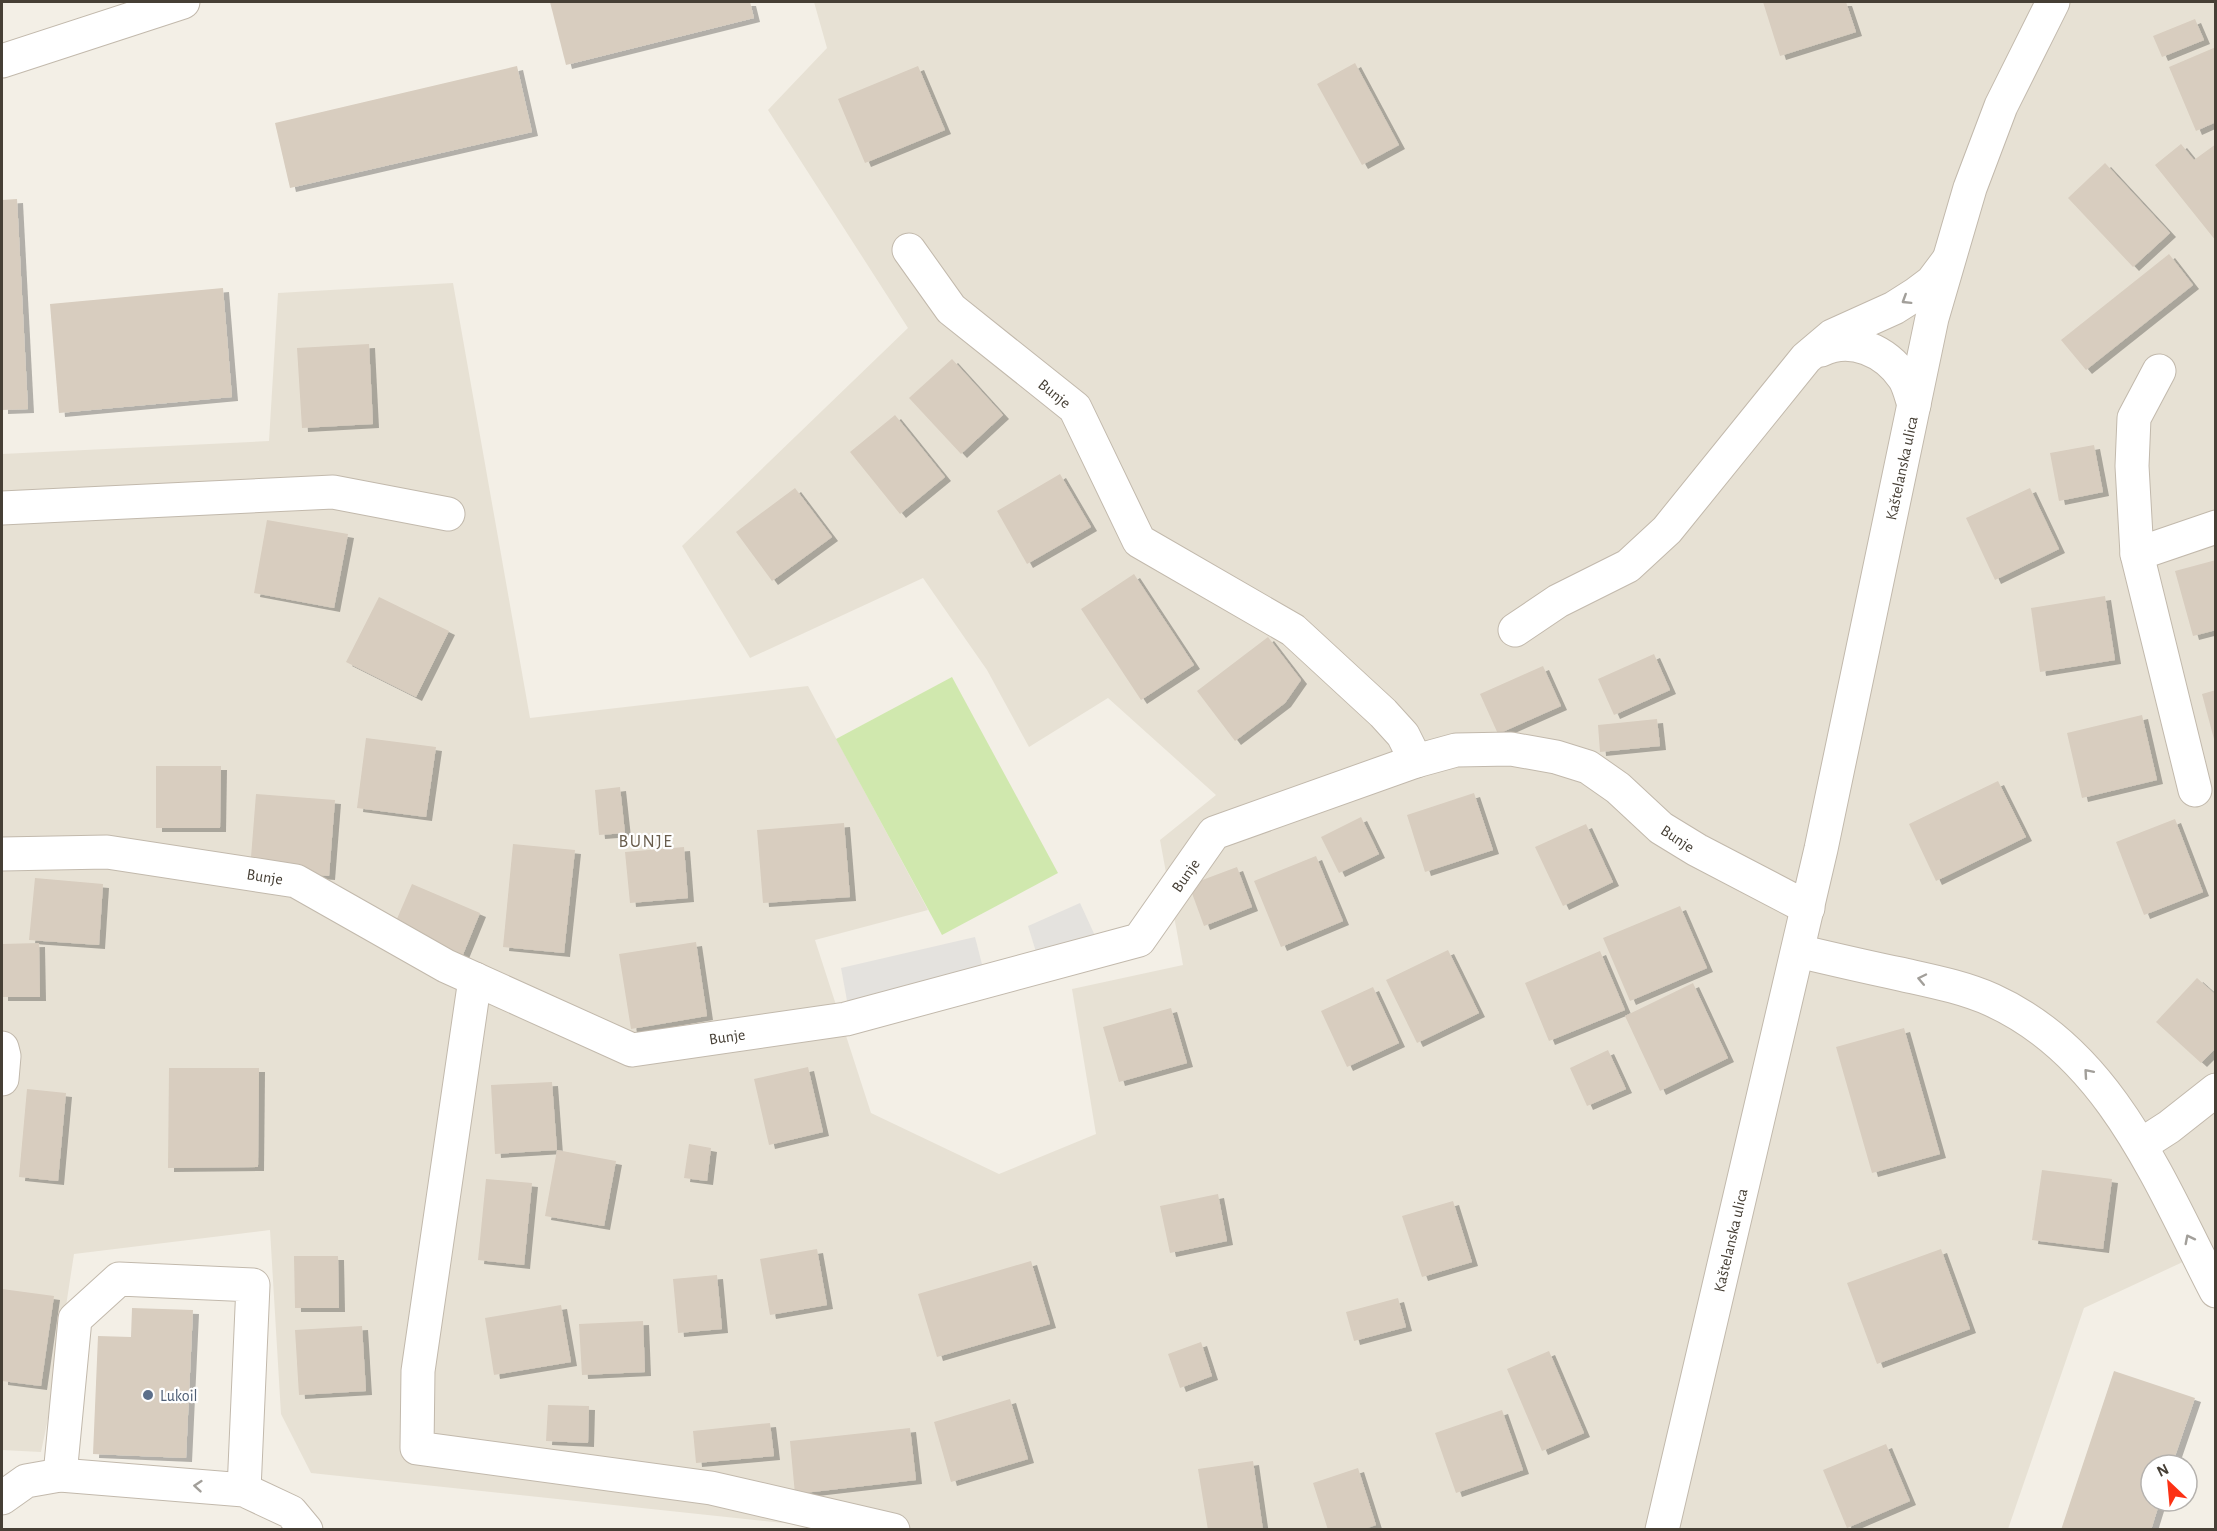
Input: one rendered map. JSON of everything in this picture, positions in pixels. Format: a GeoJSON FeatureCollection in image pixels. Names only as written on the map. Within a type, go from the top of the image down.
{"type":"FeatureCollection","features":[{"type":"Feature","properties":{"kind":"street"},"geometry":{"type":"LineString","coordinates":[[2,61],[183,2]]}},
{"type":"Feature","properties":{"kind":"street","name":"Kaštelanska ulica"},"geometry":{"type":"LineString","coordinates":[[1662,1530],[1808,908],[1932,318],[1970,188],[2001,106],[2053,2]]}},
{"type":"Feature","properties":{"kind":"street","name":"Bunje"},"geometry":{"type":"LineString","coordinates":[[909,250],[951,309],[1075,408],[1139,541],[1293,630],[1397,728],[1416,761]]}},
{"type":"Feature","properties":{"kind":"street"},"geometry":{"type":"LineString","coordinates":[[1515,630],[1558,601],[1628,566],[1667,530],[1806,358],[1832,336],[1894,308],[1916,294],[1932,282],[1948,261]]}},
{"type":"Feature","properties":{"kind":"street"},"geometry":{"type":"LineString","coordinates":[[1806,358],[1828,346],[1850,343],[1871,350],[1891,362],[1905,380],[1914,405]]}},
{"type":"Feature","properties":{"kind":"street"},"geometry":{"type":"LineString","coordinates":[[2159,371],[2134,418],[2132,466],[2138,554],[2195,790]]}},
{"type":"Feature","properties":{"kind":"street"},"geometry":{"type":"LineString","coordinates":[[2,508],[333,492],[448,514]]}},
{"type":"Feature","properties":{"kind":"street"},"geometry":{"type":"LineString","coordinates":[[2138,554],[2216,527]]}},
{"type":"Feature","properties":{"kind":"street","name":"Bunje"},"geometry":{"type":"LineString","coordinates":[[2,854],[107,852],[296,880],[446,966],[632,1050],[846,1019],[1139,940],[1214,833],[1416,761],[1456,750],[1511,749],[1556,757],[1588,767],[1618,788],[1661,828],[1697,850],[1808,908]]}},
{"type":"Feature","properties":{"kind":"street"},"geometry":{"type":"LineString","coordinates":[[1798,951],[1948,984],[1993,1000],[2064,1047],[2089,1073],[2141,1145],[2216,1291]]}},
{"type":"Feature","properties":{"kind":"street"},"geometry":{"type":"LineString","coordinates":[[475,979],[418,1371],[417,1448],[711,1488],[893,1530]]}},
{"type":"Feature","properties":{"kind":"street"},"geometry":{"type":"LineString","coordinates":[[2,1048],[4,1056],[2,1079]]}},
{"type":"Feature","properties":{"kind":"street"},"geometry":{"type":"LineString","coordinates":[[2141,1145],[2169,1127],[2216,1090]]}},
{"type":"Feature","properties":{"kind":"street"},"geometry":{"type":"LineString","coordinates":[[60,1475],[75,1319],[119,1279],[253,1285],[244,1490]]}},
{"type":"Feature","properties":{"kind":"street"},"geometry":{"type":"LineString","coordinates":[[2,1498],[26,1481],[60,1475],[244,1490],[291,1512],[306,1530]]}},
{"type":"Feature","properties":{"kind":"shaded area"},"geometry":{"type":"Polygon","coordinates":[[[814,2],[2215,2],[2215,1247],[2084,1308],[2008,1529],[849,1530],[311,1473],[281,1414],[270,1230],[74,1254],[51,1404],[41,1452],[2,1450],[2,454],[269,441],[278,293],[453,283],[530,718],[808,686],[928,910],[815,940],[871,1113],[999,1174],[1096,1134],[1072,989],[1183,965],[1160,840],[1216,795],[1108,698],[1029,747],[987,670],[923,578],[750,658],[682,546],[908,328],[768,110],[827,48],[814,2]]]}},
{"type":"Feature","properties":{"kind":"shaded area"},"geometry":{"type":"Polygon","coordinates":[[[1080,903],[1097,940],[1037,955],[1028,926],[1080,903]]]}},
{"type":"Feature","properties":{"kind":"shaded area"},"geometry":{"type":"Polygon","coordinates":[[[975,937],[984,972],[848,1006],[841,968],[975,937]]]}},
{"type":"Feature","properties":{"kind":"green space"},"geometry":{"type":"Polygon","coordinates":[[[952,677],[1058,873],[942,935],[836,739],[952,677]]]}},
{"type":"Feature","properties":{"kind":"building"},"geometry":{"type":"Polygon","coordinates":[[[550,2],[750,2],[754,18],[566,65],[550,2]]]}},
{"type":"Feature","properties":{"kind":"building"},"geometry":{"type":"Polygon","coordinates":[[[1763,2],[1846,2],[1856,32],[1780,56],[1763,2]]]}},
{"type":"Feature","properties":{"kind":"building"},"geometry":{"type":"Polygon","coordinates":[[[2195,19],[2204,40],[2162,57],[2153,36],[2195,19]]]}},
{"type":"Feature","properties":{"kind":"building"},"geometry":{"type":"Polygon","coordinates":[[[2216,47],[2216,122],[2196,131],[2169,67],[2216,47]]]}},
{"type":"Feature","properties":{"kind":"building"},"geometry":{"type":"Polygon","coordinates":[[[1355,63],[1399,145],[1362,165],[1317,84],[1355,63]]]}},
{"type":"Feature","properties":{"kind":"building"},"geometry":{"type":"Polygon","coordinates":[[[517,66],[532,132],[290,188],[275,123],[517,66]]]}},
{"type":"Feature","properties":{"kind":"building"},"geometry":{"type":"Polygon","coordinates":[[[918,66],[945,130],[865,163],[838,99],[918,66]]]}},
{"type":"Feature","properties":{"kind":"building"},"geometry":{"type":"Polygon","coordinates":[[[2181,144],[2194,160],[2216,144],[2216,241],[2155,165],[2181,144]]]}},
{"type":"Feature","properties":{"kind":"building"},"geometry":{"type":"Polygon","coordinates":[[[2105,163],[2170,233],[2133,267],[2068,198],[2105,163]]]}},
{"type":"Feature","properties":{"kind":"building"},"geometry":{"type":"Polygon","coordinates":[[[17,199],[28,409],[2,410],[2,200],[17,199]]]}},
{"type":"Feature","properties":{"kind":"building"},"geometry":{"type":"Polygon","coordinates":[[[2169,254],[2193,285],[2086,370],[2061,340],[2169,254]]]}},
{"type":"Feature","properties":{"kind":"building"},"geometry":{"type":"Polygon","coordinates":[[[223,288],[232,397],[59,413],[50,304],[223,288]]]}},
{"type":"Feature","properties":{"kind":"building"},"geometry":{"type":"Polygon","coordinates":[[[369,344],[373,424],[302,428],[297,348],[369,344]]]}},
{"type":"Feature","properties":{"kind":"building"},"geometry":{"type":"Polygon","coordinates":[[[952,359],[1003,415],[961,454],[909,398],[952,359]]]}},
{"type":"Feature","properties":{"kind":"building"},"geometry":{"type":"Polygon","coordinates":[[[895,415],[945,477],[900,514],[850,452],[895,415]]]}},
{"type":"Feature","properties":{"kind":"building"},"geometry":{"type":"Polygon","coordinates":[[[2094,445],[2103,492],[2059,501],[2050,453],[2094,445]]]}},
{"type":"Feature","properties":{"kind":"building"},"geometry":{"type":"Polygon","coordinates":[[[1060,474],[1091,527],[1027,564],[997,511],[1060,474]]]}},
{"type":"Feature","properties":{"kind":"building"},"geometry":{"type":"Polygon","coordinates":[[[795,488],[832,537],[772,581],[736,532],[795,488]]]}},
{"type":"Feature","properties":{"kind":"building"},"geometry":{"type":"Polygon","coordinates":[[[2030,488],[2059,549],[1995,580],[1966,518],[2030,488]]]}},
{"type":"Feature","properties":{"kind":"building"},"geometry":{"type":"Polygon","coordinates":[[[267,520],[348,534],[334,608],[254,593],[267,520]]]}},
{"type":"Feature","properties":{"kind":"building"},"geometry":{"type":"Polygon","coordinates":[[[2216,560],[2216,630],[2193,636],[2175,571],[2216,560]]]}},
{"type":"Feature","properties":{"kind":"building"},"geometry":{"type":"Polygon","coordinates":[[[1134,574],[1194,665],[1141,700],[1081,609],[1134,574]]]}},
{"type":"Feature","properties":{"kind":"building"},"geometry":{"type":"Polygon","coordinates":[[[2105,596],[2115,660],[2040,672],[2031,608],[2105,596]]]}},
{"type":"Feature","properties":{"kind":"building"},"geometry":{"type":"Polygon","coordinates":[[[379,597],[449,631],[416,697],[346,662],[379,597]]]}},
{"type":"Feature","properties":{"kind":"building"},"geometry":{"type":"Polygon","coordinates":[[[1268,637],[1301,680],[1285,703],[1235,741],[1197,691],[1268,637]]]}},
{"type":"Feature","properties":{"kind":"building"},"geometry":{"type":"Polygon","coordinates":[[[1654,654],[1670,690],[1614,715],[1598,679],[1654,654]]]}},
{"type":"Feature","properties":{"kind":"building"},"geometry":{"type":"Polygon","coordinates":[[[1543,666],[1561,706],[1498,734],[1480,694],[1543,666]]]}},
{"type":"Feature","properties":{"kind":"building"},"geometry":{"type":"Polygon","coordinates":[[[2216,690],[2216,743],[2215,743],[2202,694],[2216,690]]]}},
{"type":"Feature","properties":{"kind":"building"},"geometry":{"type":"Polygon","coordinates":[[[2142,715],[2157,780],[2082,798],[2067,733],[2142,715]]]}},
{"type":"Feature","properties":{"kind":"building"},"geometry":{"type":"Polygon","coordinates":[[[1657,719],[1660,746],[1600,752],[1598,725],[1657,719]]]}},
{"type":"Feature","properties":{"kind":"building"},"geometry":{"type":"Polygon","coordinates":[[[366,738],[436,747],[426,817],[357,808],[366,738]]]}},
{"type":"Feature","properties":{"kind":"building"},"geometry":{"type":"Polygon","coordinates":[[[156,766],[221,766],[220,828],[156,828],[156,766]]]}},
{"type":"Feature","properties":{"kind":"building"},"geometry":{"type":"Polygon","coordinates":[[[1998,781],[2026,837],[1936,881],[1909,824],[1998,781]]]}},
{"type":"Feature","properties":{"kind":"building"},"geometry":{"type":"Polygon","coordinates":[[[620,787],[625,833],[599,835],[595,790],[620,787]]]}},
{"type":"Feature","properties":{"kind":"building"},"geometry":{"type":"Polygon","coordinates":[[[1474,793],[1493,850],[1425,872],[1407,815],[1474,793]]]}},
{"type":"Feature","properties":{"kind":"building"},"geometry":{"type":"Polygon","coordinates":[[[256,794],[335,800],[329,876],[250,870],[256,794]]]}},
{"type":"Feature","properties":{"kind":"building"},"geometry":{"type":"Polygon","coordinates":[[[1361,817],[1379,854],[1339,873],[1321,837],[1361,817]]]}},
{"type":"Feature","properties":{"kind":"building"},"geometry":{"type":"Polygon","coordinates":[[[2175,819],[2203,892],[2144,915],[2116,842],[2175,819]]]}},
{"type":"Feature","properties":{"kind":"building"},"geometry":{"type":"Polygon","coordinates":[[[844,823],[850,897],[763,903],[757,830],[844,823]]]}},
{"type":"Feature","properties":{"kind":"building"},"geometry":{"type":"Polygon","coordinates":[[[1586,824],[1613,882],[1563,906],[1535,847],[1586,824]]]}},
{"type":"Feature","properties":{"kind":"building"},"geometry":{"type":"Polygon","coordinates":[[[513,844],[575,850],[564,953],[503,947],[513,844]]]}},
{"type":"Feature","properties":{"kind":"building"},"geometry":{"type":"Polygon","coordinates":[[[684,847],[688,898],[630,903],[625,852],[684,847]]]}},
{"type":"Feature","properties":{"kind":"building"},"geometry":{"type":"Polygon","coordinates":[[[1316,856],[1343,921],[1281,947],[1254,881],[1316,856]]]}},
{"type":"Feature","properties":{"kind":"building"},"geometry":{"type":"Polygon","coordinates":[[[1237,867],[1252,907],[1204,926],[1189,885],[1237,867]]]}},
{"type":"Feature","properties":{"kind":"building"},"geometry":{"type":"Polygon","coordinates":[[[35,878],[103,884],[99,945],[29,940],[35,878]]]}},
{"type":"Feature","properties":{"kind":"building"},"geometry":{"type":"Polygon","coordinates":[[[412,884],[480,913],[462,957],[393,928],[412,884]]]}},
{"type":"Feature","properties":{"kind":"building"},"geometry":{"type":"Polygon","coordinates":[[[1680,906],[1707,968],[1630,1001],[1603,938],[1680,906]]]}},
{"type":"Feature","properties":{"kind":"building"},"geometry":{"type":"Polygon","coordinates":[[[696,942],[707,1016],[631,1029],[619,954],[696,942]]]}},
{"type":"Feature","properties":{"kind":"building"},"geometry":{"type":"Polygon","coordinates":[[[39,943],[40,997],[2,997],[2,944],[39,943]]]}},
{"type":"Feature","properties":{"kind":"building"},"geometry":{"type":"Polygon","coordinates":[[[1448,950],[1479,1013],[1417,1043],[1386,980],[1448,950]]]}},
{"type":"Feature","properties":{"kind":"building"},"geometry":{"type":"Polygon","coordinates":[[[1600,951],[1625,1010],[1549,1041],[1525,983],[1600,951]]]}},
{"type":"Feature","properties":{"kind":"building"},"geometry":{"type":"Polygon","coordinates":[[[2197,978],[2216,995],[2216,1048],[2201,1063],[2156,1022],[2197,978]]]}},
{"type":"Feature","properties":{"kind":"building"},"geometry":{"type":"Polygon","coordinates":[[[1693,983],[1728,1058],[1660,1091],[1625,1016],[1693,983]]]}},
{"type":"Feature","properties":{"kind":"building"},"geometry":{"type":"Polygon","coordinates":[[[1373,987],[1399,1043],[1347,1067],[1321,1011],[1373,987]]]}},
{"type":"Feature","properties":{"kind":"building"},"geometry":{"type":"Polygon","coordinates":[[[1171,1008],[1187,1063],[1119,1082],[1103,1027],[1171,1008]]]}},
{"type":"Feature","properties":{"kind":"building"},"geometry":{"type":"Polygon","coordinates":[[[1904,1028],[1940,1154],[1872,1173],[1836,1047],[1904,1028]]]}},
{"type":"Feature","properties":{"kind":"building"},"geometry":{"type":"Polygon","coordinates":[[[1608,1050],[1626,1089],[1587,1106],[1570,1068],[1608,1050]]]}},
{"type":"Feature","properties":{"kind":"building"},"geometry":{"type":"Polygon","coordinates":[[[808,1067],[823,1132],[769,1145],[754,1079],[808,1067]]]}},
{"type":"Feature","properties":{"kind":"building"},"geometry":{"type":"Polygon","coordinates":[[[169,1068],[259,1068],[258,1167],[168,1168],[169,1068]]]}},
{"type":"Feature","properties":{"kind":"building"},"geometry":{"type":"Polygon","coordinates":[[[552,1082],[557,1150],[495,1154],[491,1085],[552,1082]]]}},
{"type":"Feature","properties":{"kind":"building"},"geometry":{"type":"Polygon","coordinates":[[[27,1089],[66,1093],[58,1181],[19,1177],[27,1089]]]}},
{"type":"Feature","properties":{"kind":"building"},"geometry":{"type":"Polygon","coordinates":[[[689,1144],[711,1148],[707,1181],[684,1178],[689,1144]]]}},
{"type":"Feature","properties":{"kind":"building"},"geometry":{"type":"Polygon","coordinates":[[[557,1150],[616,1161],[604,1226],[545,1216],[557,1150]]]}},
{"type":"Feature","properties":{"kind":"building"},"geometry":{"type":"Polygon","coordinates":[[[2042,1170],[2112,1179],[2103,1249],[2032,1240],[2042,1170]]]}},
{"type":"Feature","properties":{"kind":"building"},"geometry":{"type":"Polygon","coordinates":[[[486,1179],[532,1183],[524,1265],[478,1260],[486,1179]]]}},
{"type":"Feature","properties":{"kind":"building"},"geometry":{"type":"Polygon","coordinates":[[[1218,1194],[1227,1241],[1170,1253],[1160,1206],[1218,1194]]]}},
{"type":"Feature","properties":{"kind":"building"},"geometry":{"type":"Polygon","coordinates":[[[1453,1201],[1472,1262],[1422,1277],[1402,1216],[1453,1201]]]}},
{"type":"Feature","properties":{"kind":"building"},"geometry":{"type":"Polygon","coordinates":[[[817,1249],[827,1305],[770,1315],[760,1259],[817,1249]]]}},
{"type":"Feature","properties":{"kind":"building"},"geometry":{"type":"Polygon","coordinates":[[[1941,1249],[1970,1329],[1877,1364],[1847,1283],[1941,1249]]]}},
{"type":"Feature","properties":{"kind":"building"},"geometry":{"type":"Polygon","coordinates":[[[294,1256],[338,1256],[339,1308],[295,1308],[294,1256]]]}},
{"type":"Feature","properties":{"kind":"building"},"geometry":{"type":"Polygon","coordinates":[[[1031,1261],[1050,1324],[937,1357],[918,1294],[1031,1261]]]}},
{"type":"Feature","properties":{"kind":"building"},"geometry":{"type":"Polygon","coordinates":[[[717,1275],[722,1329],[678,1333],[673,1279],[717,1275]]]}},
{"type":"Feature","properties":{"kind":"building"},"geometry":{"type":"Polygon","coordinates":[[[2,1289],[54,1296],[41,1386],[2,1381],[2,1289]]]}},
{"type":"Feature","properties":{"kind":"building"},"geometry":{"type":"Polygon","coordinates":[[[1398,1298],[1406,1327],[1354,1341],[1346,1312],[1398,1298]]]}},
{"type":"Feature","properties":{"kind":"building"},"geometry":{"type":"Polygon","coordinates":[[[561,1305],[571,1362],[494,1375],[485,1318],[561,1305]]]}},
{"type":"Feature","properties":{"kind":"building"},"geometry":{"type":"Polygon","coordinates":[[[132,1308],[193,1310],[186,1458],[93,1454],[98,1336],[131,1337],[132,1308]]]}},
{"type":"Feature","properties":{"kind":"building"},"geometry":{"type":"Polygon","coordinates":[[[643,1321],[645,1372],[582,1375],[579,1324],[643,1321]]]}},
{"type":"Feature","properties":{"kind":"building"},"geometry":{"type":"Polygon","coordinates":[[[362,1326],[366,1391],[299,1395],[295,1330],[362,1326]]]}},
{"type":"Feature","properties":{"kind":"building"},"geometry":{"type":"Polygon","coordinates":[[[1201,1342],[1212,1376],[1180,1388],[1168,1354],[1201,1342]]]}},
{"type":"Feature","properties":{"kind":"building"},"geometry":{"type":"Polygon","coordinates":[[[1549,1351],[1584,1433],[1542,1451],[1507,1369],[1549,1351]]]}},
{"type":"Feature","properties":{"kind":"building"},"geometry":{"type":"Polygon","coordinates":[[[2114,1371],[2195,1398],[2176,1453],[2139,1453],[2139,1513],[2156,1513],[2151,1530],[2061,1530],[2114,1371]]]}},
{"type":"Feature","properties":{"kind":"building"},"geometry":{"type":"Polygon","coordinates":[[[1010,1399],[1028,1459],[951,1482],[934,1422],[1010,1399]]]}},
{"type":"Feature","properties":{"kind":"building"},"geometry":{"type":"Polygon","coordinates":[[[548,1405],[589,1406],[588,1443],[546,1441],[548,1405]]]}},
{"type":"Feature","properties":{"kind":"building"},"geometry":{"type":"Polygon","coordinates":[[[1502,1410],[1523,1470],[1456,1493],[1435,1433],[1502,1410]]]}},
{"type":"Feature","properties":{"kind":"building"},"geometry":{"type":"Polygon","coordinates":[[[770,1423],[774,1456],[696,1463],[693,1431],[770,1423]]]}},
{"type":"Feature","properties":{"kind":"building"},"geometry":{"type":"Polygon","coordinates":[[[910,1428],[916,1480],[795,1494],[790,1441],[910,1428]]]}},
{"type":"Feature","properties":{"kind":"building"},"geometry":{"type":"Polygon","coordinates":[[[1886,1444],[1910,1501],[1847,1528],[1823,1470],[1886,1444]]]}},
{"type":"Feature","properties":{"kind":"building"},"geometry":{"type":"Polygon","coordinates":[[[1253,1461],[1263,1530],[1208,1530],[1198,1469],[1253,1461]]]}},
{"type":"Feature","properties":{"kind":"building"},"geometry":{"type":"Polygon","coordinates":[[[1358,1468],[1376,1525],[1362,1530],[1328,1530],[1313,1483],[1358,1468]]]}},
{"type":"Feature","properties":{"kind":"place","name":"Lukoil"},"geometry":{"type":"Point","coordinates":[148,1395]}},
{"type":"Feature","properties":{"kind":"district","name":"BUNJE"},"geometry":{"type":"Point","coordinates":[646,841]}}]}
